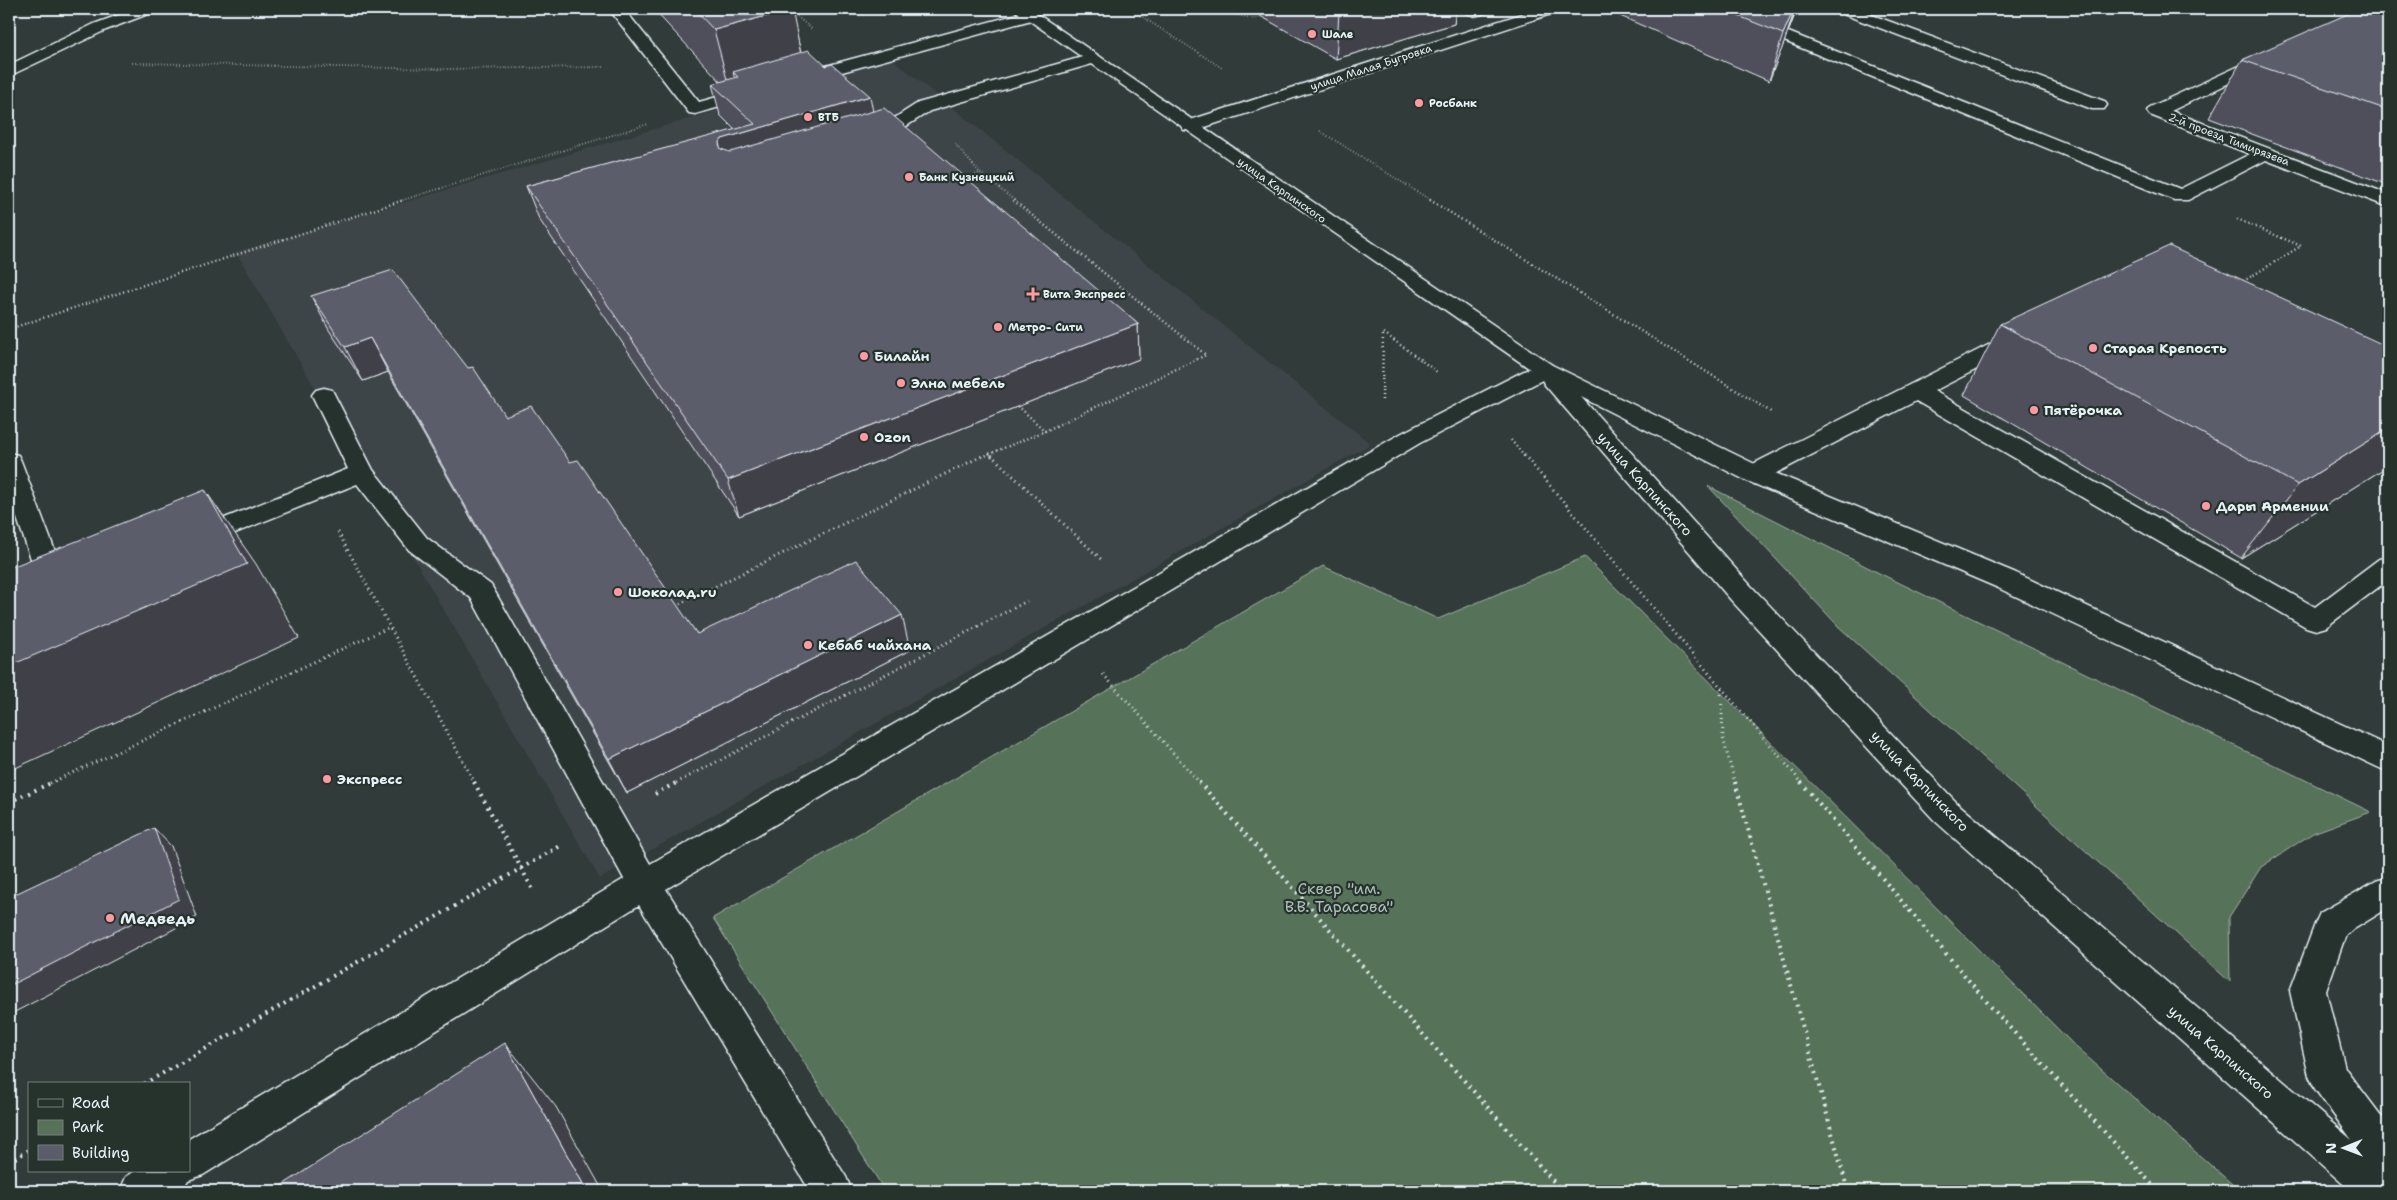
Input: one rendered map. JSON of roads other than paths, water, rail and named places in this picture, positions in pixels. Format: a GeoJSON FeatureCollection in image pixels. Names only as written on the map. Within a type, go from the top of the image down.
{"type":"FeatureCollection","features":[{"type":"Feature","properties":{"kind":"main road"},"geometry":{"type":"LineString","coordinates":[[9,71],[100,27],[148,9]]}},
{"type":"Feature","properties":{"kind":"main road"},"geometry":{"type":"LineString","coordinates":[[616,9],[695,109],[770,87]]}},
{"type":"Feature","properties":{"kind":"main road","name":"улица Малая Бугровка"},"geometry":{"type":"LineString","coordinates":[[1190,126],[1552,9]]}},
{"type":"Feature","properties":{"kind":"main road"},"geometry":{"type":"LineString","coordinates":[[1718,9],[2181,196],[2266,153]]}},
{"type":"Feature","properties":{"kind":"main road"},"geometry":{"type":"LineString","coordinates":[[1843,9],[2098,105]]}},
{"type":"Feature","properties":{"kind":"main road"},"geometry":{"type":"LineString","coordinates":[[789,82],[1025,12]]}},
{"type":"Feature","properties":{"kind":"main road","name":"улица Карпинского"},"geometry":{"type":"LineString","coordinates":[[1025,12],[1544,370],[1754,474],[2006,580],[2388,760]]}},
{"type":"Feature","properties":{"kind":"main road"},"geometry":{"type":"LineString","coordinates":[[1466,22],[1484,30]]}},
{"type":"Feature","properties":{"kind":"main road","name":"2-й проезд Тимирязева"},"geometry":{"type":"LineString","coordinates":[[2284,51],[2156,111],[2388,201]]}},
{"type":"Feature","properties":{"kind":"main road"},"geometry":{"type":"LineString","coordinates":[[852,144],[880,135],[924,107],[1093,59]]}},
{"type":"Feature","properties":{"kind":"main road"},"geometry":{"type":"LineString","coordinates":[[1754,474],[2040,328]]}},
{"type":"Feature","properties":{"kind":"main road"},"geometry":{"type":"LineString","coordinates":[[190,1160],[644,884],[1411,438],[1544,370]]}},
{"type":"Feature","properties":{"kind":"main road","name":"улица Карпинского"},"geometry":{"type":"LineString","coordinates":[[1544,370],[1741,593],[1946,812],[2381,1191]]}},
{"type":"Feature","properties":{"kind":"main road"},"geometry":{"type":"LineString","coordinates":[[1916,391],[2316,620],[2388,566]]}},
{"type":"Feature","properties":{"kind":"main road"},"geometry":{"type":"LineString","coordinates":[[324,395],[362,473],[418,544],[481,592],[644,884],[832,1191]]}},
{"type":"Feature","properties":{"kind":"main road"},"geometry":{"type":"LineString","coordinates":[[9,460],[57,594],[76,587]]}},
{"type":"Feature","properties":{"kind":"main road"},"geometry":{"type":"LineString","coordinates":[[177,547],[362,473]]}},
{"type":"Feature","properties":{"kind":"main road"},"geometry":{"type":"LineString","coordinates":[[2388,891],[2332,924],[2308,991],[2328,1076],[2388,1157]]}},
{"type":"Feature","properties":{"kind":"main road"},"geometry":{"type":"LineString","coordinates":[[140,1191],[170,1172]]}},
{"type":"Feature","properties":{"kind":"place","name":"Шале"},"geometry":{"type":"Point","coordinates":[1312,34]}},
{"type":"Feature","properties":{"kind":"place","name":"Росбанк"},"geometry":{"type":"Point","coordinates":[1419,103]}},
{"type":"Feature","properties":{"kind":"place","name":"ВТБ"},"geometry":{"type":"Point","coordinates":[808,117]}},
{"type":"Feature","properties":{"kind":"place","name":"Банк Кузнецкий"},"geometry":{"type":"Point","coordinates":[909,177]}},
{"type":"Feature","properties":{"kind":"place","name":"Вита Экспресс"},"geometry":{"type":"Point","coordinates":[1033,294]}},
{"type":"Feature","properties":{"kind":"place","name":"Метро- Сити"},"geometry":{"type":"Point","coordinates":[998,327]}},
{"type":"Feature","properties":{"kind":"place","name":"Старая Крепость"},"geometry":{"type":"Point","coordinates":[2093,348]}},
{"type":"Feature","properties":{"kind":"place","name":"Билайн"},"geometry":{"type":"Point","coordinates":[864,356]}},
{"type":"Feature","properties":{"kind":"place","name":"Элна мебель"},"geometry":{"type":"Point","coordinates":[901,383]}},
{"type":"Feature","properties":{"kind":"place","name":"Пятёрочка"},"geometry":{"type":"Point","coordinates":[2034,410]}},
{"type":"Feature","properties":{"kind":"place","name":"Ozon"},"geometry":{"type":"Point","coordinates":[864,437]}},
{"type":"Feature","properties":{"kind":"place","name":"Дары Армении"},"geometry":{"type":"Point","coordinates":[2206,506]}},
{"type":"Feature","properties":{"kind":"place","name":"Шоколад.ru"},"geometry":{"type":"Point","coordinates":[618,592]}},
{"type":"Feature","properties":{"kind":"place","name":"Кебаб чайхана"},"geometry":{"type":"Point","coordinates":[808,645]}},
{"type":"Feature","properties":{"kind":"place","name":"Экспресс"},"geometry":{"type":"Point","coordinates":[327,779]}},
{"type":"Feature","properties":{"kind":"place","name":"Медведь"},"geometry":{"type":"Point","coordinates":[110,918]}},
{"type":"Feature","properties":{"kind":"park label","name":"Сквер \"им. В.В. Тарасова\""},"geometry":{"type":"Point","coordinates":[1339,897]}}]}
